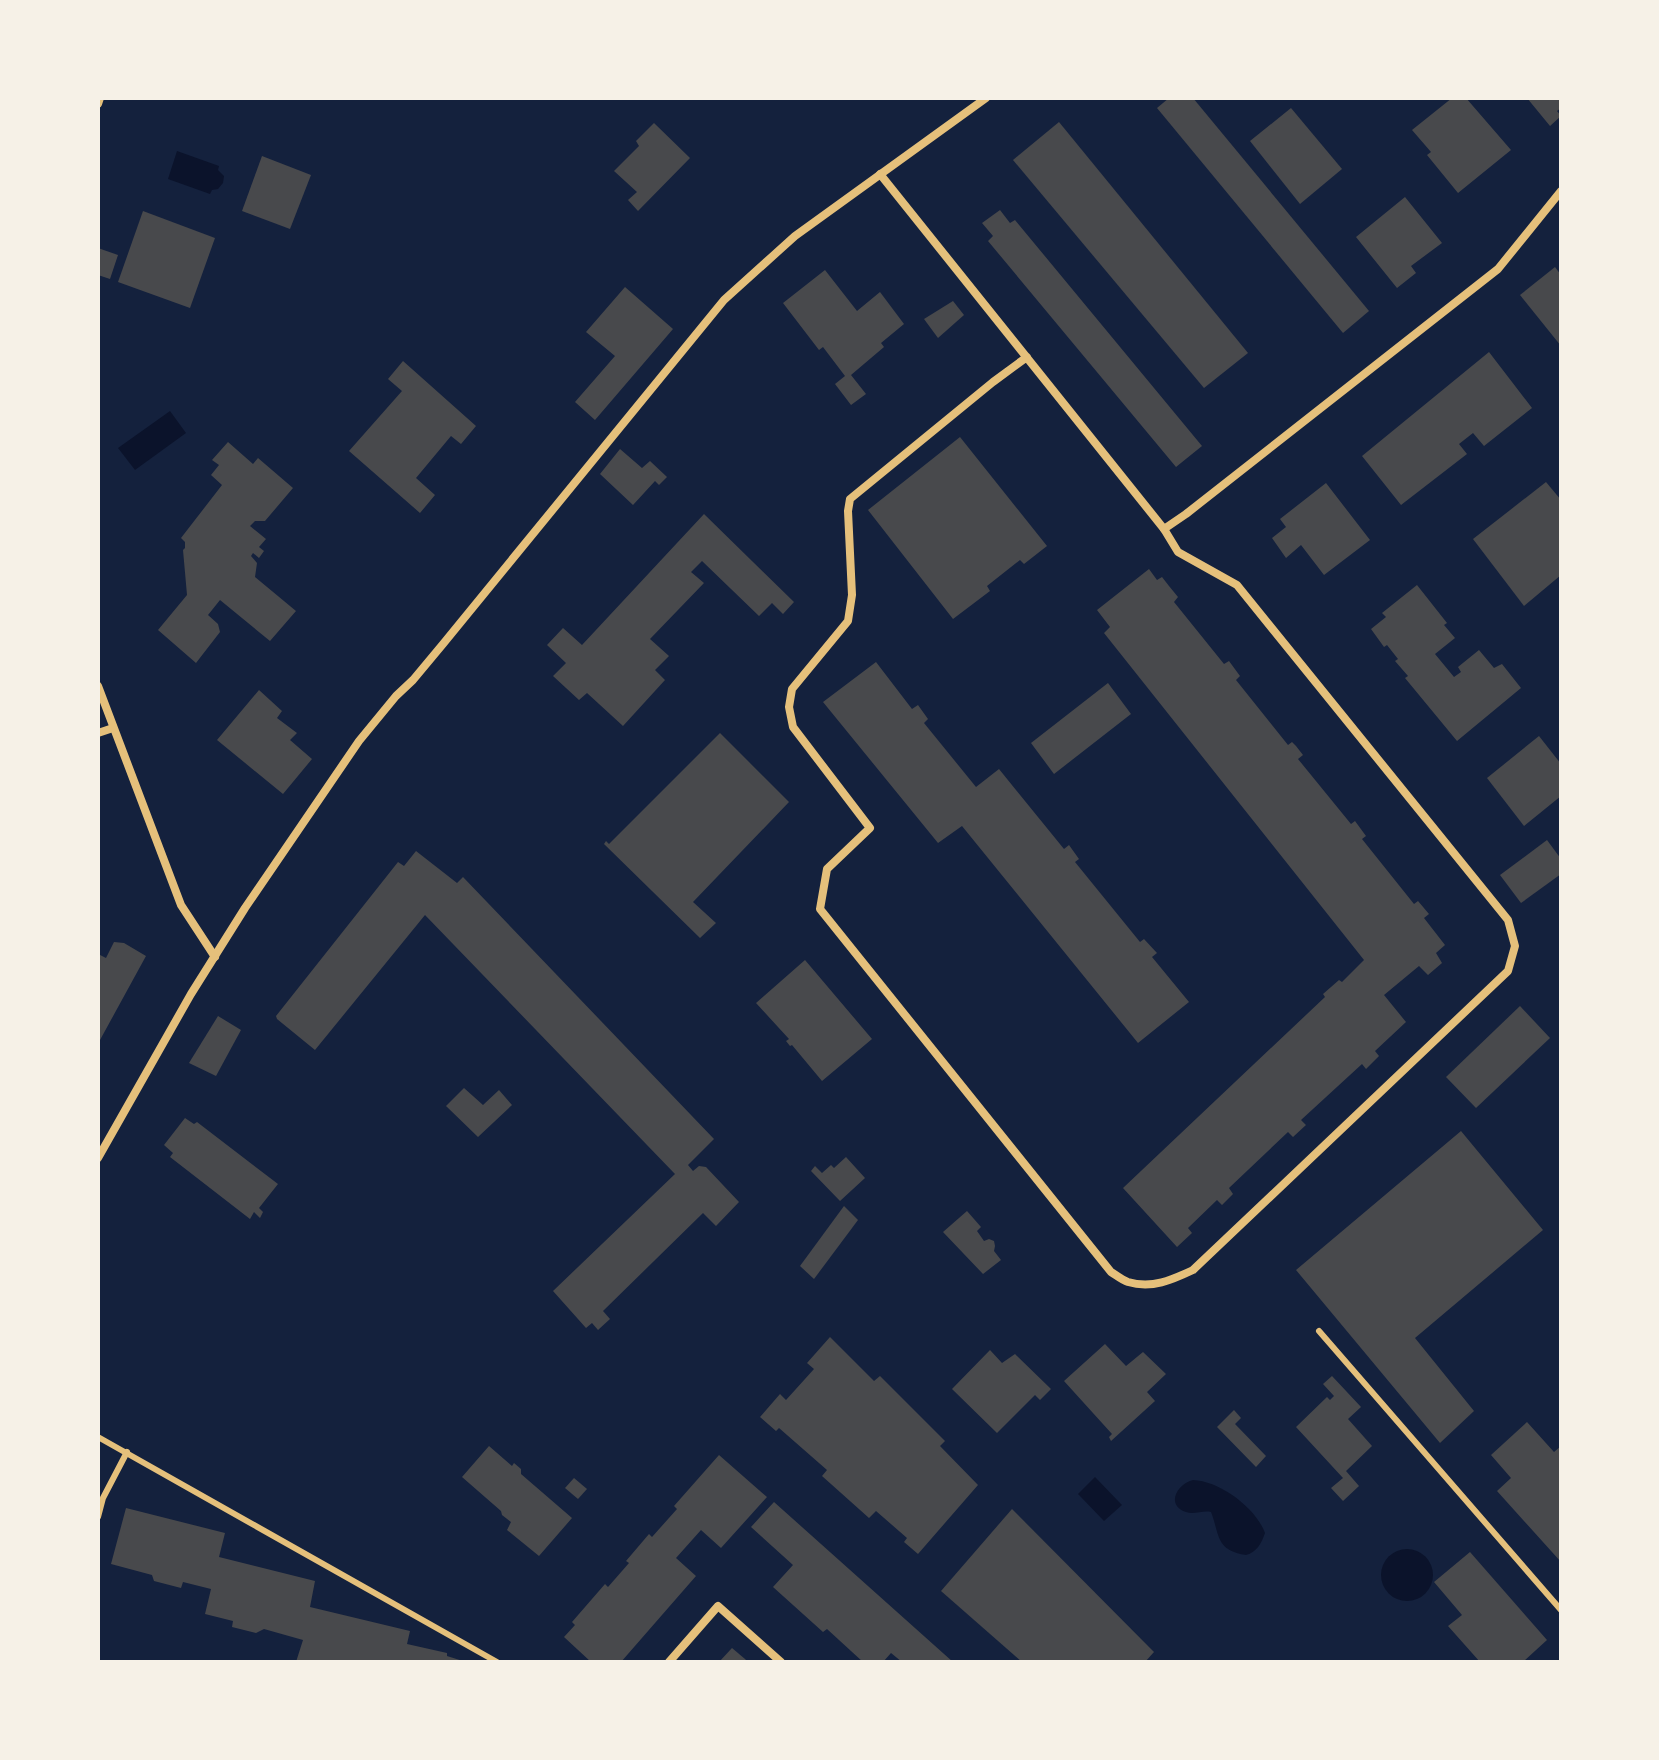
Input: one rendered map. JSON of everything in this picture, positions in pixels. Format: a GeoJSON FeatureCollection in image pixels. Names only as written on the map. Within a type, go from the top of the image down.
{"type":"FeatureCollection","features":[{"type":"Feature","properties":{"kind":"street"},"geometry":{"type":"LineString","coordinates":[[98,104],[100,98]]}},
{"type":"Feature","properties":{"kind":"street"},"geometry":{"type":"LineString","coordinates":[[98,1158],[191,994],[245,908],[359,741],[443,644],[724,300],[795,236],[986,98]]}},
{"type":"Feature","properties":{"kind":"street"},"geometry":{"type":"LineString","coordinates":[[880,174],[1027,357],[1164,529],[1178,552],[1237,585],[1508,920],[1515,946],[1508,971],[1193,1270],[1170,1282],[1127,1282],[1111,1272],[820,909],[827,869],[870,828],[793,727],[789,707],[792,689],[848,621],[852,595],[850,499],[1027,357]]}},
{"type":"Feature","properties":{"kind":"street"},"geometry":{"type":"LineString","coordinates":[[1164,529],[1498,269],[1561,191]]}},
{"type":"Feature","properties":{"kind":"street"},"geometry":{"type":"LineString","coordinates":[[98,686],[181,905],[215,957]]}},
{"type":"Feature","properties":{"kind":"street"},"geometry":{"type":"LineString","coordinates":[[98,733],[113,728]]}},
{"type":"Feature","properties":{"kind":"street"},"geometry":{"type":"LineString","coordinates":[[669,1662],[718,1606],[781,1662]]}},
{"type":"Feature","properties":{"kind":"lane"},"geometry":{"type":"LineString","coordinates":[[1319,1331],[1561,1610]]}},
{"type":"Feature","properties":{"kind":"lane"},"geometry":{"type":"LineString","coordinates":[[98,1437],[497,1662]]}},
{"type":"Feature","properties":{"kind":"lane"},"geometry":{"type":"LineString","coordinates":[[98,1517],[103,1498],[127,1452]]}},
{"type":"Feature","properties":{"kind":"water"},"geometry":{"type":"Polygon","coordinates":[[[177,151],[219,166],[218,170],[224,176],[223,183],[210,194],[168,179],[177,151]]]}},
{"type":"Feature","properties":{"kind":"water"},"geometry":{"type":"Polygon","coordinates":[[[170,411],[186,433],[135,470],[118,448],[170,411]]]}},
{"type":"Feature","properties":{"kind":"water"},"geometry":{"type":"Polygon","coordinates":[[[1095,1477],[1122,1505],[1104,1521],[1078,1494],[1095,1477]]]}},
{"type":"Feature","properties":{"kind":"water"},"geometry":{"type":"Polygon","coordinates":[[[1193,1480],[1225,1491],[1254,1514],[1265,1533],[1256,1550],[1246,1555],[1236,1553],[1220,1540],[1211,1512],[1189,1513],[1176,1505],[1178,1490],[1193,1480]]]}},
{"type":"Feature","properties":{"kind":"water"},"geometry":{"type":"Polygon","coordinates":[[[1407,1549],[1425,1557],[1433,1575],[1425,1593],[1407,1601],[1389,1593],[1381,1575],[1389,1557],[1407,1549]]]}},
{"type":"Feature","properties":{"kind":"building"},"geometry":{"type":"Polygon","coordinates":[[[1169,98],[1193,98],[1369,311],[1343,333],[1157,108],[1169,98]]]}},
{"type":"Feature","properties":{"kind":"building"},"geometry":{"type":"Polygon","coordinates":[[[1452,98],[1466,98],[1511,150],[1458,193],[1427,155],[1431,152],[1412,130],[1452,98]]]}},
{"type":"Feature","properties":{"kind":"building"},"geometry":{"type":"Polygon","coordinates":[[[1527,98],[1561,98],[1561,108],[1557,111],[1561,116],[1550,126],[1527,98]]]}},
{"type":"Feature","properties":{"kind":"building"},"geometry":{"type":"Polygon","coordinates":[[[1291,108],[1342,169],[1300,204],[1250,141],[1291,108]]]}},
{"type":"Feature","properties":{"kind":"building"},"geometry":{"type":"Polygon","coordinates":[[[1059,122],[1248,353],[1204,388],[1013,160],[1059,122]]]}},
{"type":"Feature","properties":{"kind":"building"},"geometry":{"type":"Polygon","coordinates":[[[654,123],[690,158],[638,211],[628,200],[637,192],[614,171],[639,146],[636,141],[654,123]]]}},
{"type":"Feature","properties":{"kind":"building"},"geometry":{"type":"Polygon","coordinates":[[[262,156],[311,175],[290,229],[242,211],[262,156]]]}},
{"type":"Feature","properties":{"kind":"building"},"geometry":{"type":"Polygon","coordinates":[[[1405,197],[1442,243],[1411,266],[1416,273],[1397,288],[1356,237],[1405,197]]]}},
{"type":"Feature","properties":{"kind":"building"},"geometry":{"type":"Polygon","coordinates":[[[1000,210],[1010,223],[1015,220],[1202,446],[1176,467],[988,241],[993,236],[982,223],[1000,210]]]}},
{"type":"Feature","properties":{"kind":"building"},"geometry":{"type":"Polygon","coordinates":[[[143,211],[215,238],[190,308],[118,282],[143,211]]]}},
{"type":"Feature","properties":{"kind":"building"},"geometry":{"type":"Polygon","coordinates":[[[98,248],[118,255],[110,279],[98,275],[98,248]]]}},
{"type":"Feature","properties":{"kind":"building"},"geometry":{"type":"Polygon","coordinates":[[[1555,267],[1561,275],[1561,346],[1520,295],[1555,267]]]}},
{"type":"Feature","properties":{"kind":"building"},"geometry":{"type":"Polygon","coordinates":[[[825,270],[857,311],[880,292],[904,324],[881,343],[884,347],[851,375],[866,394],[851,405],[835,384],[845,376],[823,347],[819,350],[783,303],[825,270]]]}},
{"type":"Feature","properties":{"kind":"building"},"geometry":{"type":"Polygon","coordinates":[[[625,287],[673,329],[595,420],[575,402],[615,356],[586,332],[625,287]]]}},
{"type":"Feature","properties":{"kind":"building"},"geometry":{"type":"Polygon","coordinates":[[[953,301],[964,315],[938,338],[924,319],[953,301]]]}},
{"type":"Feature","properties":{"kind":"building"},"geometry":{"type":"Polygon","coordinates":[[[1489,352],[1532,408],[1484,446],[1473,433],[1459,444],[1467,454],[1401,505],[1362,456],[1489,352]]]}},
{"type":"Feature","properties":{"kind":"building"},"geometry":{"type":"Polygon","coordinates":[[[403,361],[476,426],[461,444],[451,436],[416,478],[435,495],[420,513],[349,451],[402,391],[388,379],[403,361]]]}},
{"type":"Feature","properties":{"kind":"building"},"geometry":{"type":"Polygon","coordinates":[[[960,437],[1047,546],[1024,564],[1020,560],[987,586],[990,591],[953,619],[868,510],[960,437]]]}},
{"type":"Feature","properties":{"kind":"building"},"geometry":{"type":"Polygon","coordinates":[[[228,442],[253,464],[258,458],[293,488],[265,521],[255,521],[250,526],[266,539],[259,547],[264,551],[259,558],[253,553],[251,556],[257,563],[255,577],[296,611],[270,641],[220,600],[208,615],[218,624],[220,632],[196,663],[158,630],[187,595],[185,542],[181,538],[222,485],[211,475],[219,465],[212,460],[228,442]]]}},
{"type":"Feature","properties":{"kind":"building"},"geometry":{"type":"Polygon","coordinates":[[[620,449],[642,468],[650,461],[667,477],[659,485],[655,481],[633,505],[600,474],[620,449]]]}},
{"type":"Feature","properties":{"kind":"building"},"geometry":{"type":"Polygon","coordinates":[[[1546,482],[1561,500],[1561,575],[1524,606],[1473,539],[1546,482]]]}},
{"type":"Feature","properties":{"kind":"building"},"geometry":{"type":"Polygon","coordinates":[[[1326,483],[1370,540],[1324,575],[1301,545],[1286,558],[1272,538],[1286,527],[1280,519],[1326,483]]]}},
{"type":"Feature","properties":{"kind":"building"},"geometry":{"type":"Polygon","coordinates":[[[704,514],[794,602],[783,614],[772,603],[759,616],[702,561],[691,572],[704,583],[650,639],[669,656],[655,670],[665,680],[623,726],[587,693],[579,700],[553,676],[566,663],[547,645],[563,628],[582,645],[704,514]]]}},
{"type":"Feature","properties":{"kind":"building"},"geometry":{"type":"Polygon","coordinates":[[[1149,569],[1157,580],[1162,577],[1178,597],[1174,602],[1224,664],[1229,661],[1240,676],[1236,680],[1288,745],[1292,742],[1296,746],[1303,755],[1298,759],[1351,824],[1355,821],[1366,836],[1362,839],[1414,904],[1418,901],[1429,914],[1424,918],[1445,945],[1436,953],[1442,963],[1428,975],[1419,966],[1384,995],[1406,1022],[1375,1051],[1379,1056],[1366,1069],[1362,1064],[1301,1120],[1306,1125],[1293,1137],[1288,1132],[1229,1188],[1233,1194],[1222,1205],[1217,1200],[1188,1228],[1192,1233],[1177,1247],[1123,1188],[1325,997],[1323,994],[1339,980],[1342,982],[1364,960],[1104,633],[1110,627],[1097,610],[1149,569]]]}},
{"type":"Feature","properties":{"kind":"building"},"geometry":{"type":"Polygon","coordinates":[[[1417,585],[1455,638],[1435,654],[1454,677],[1461,672],[1458,667],[1479,650],[1494,668],[1502,664],[1521,688],[1457,741],[1405,678],[1408,676],[1395,661],[1398,659],[1371,629],[1386,617],[1382,613],[1417,585]]]}},
{"type":"Feature","properties":{"kind":"building"},"geometry":{"type":"Polygon","coordinates":[[[876,662],[912,709],[918,705],[928,719],[924,723],[976,787],[999,769],[1064,849],[1069,845],[1079,859],[1075,862],[1140,942],[1144,939],[1157,953],[1152,957],[1189,1002],[1138,1043],[962,826],[938,843],[823,702],[876,662]]]}},
{"type":"Feature","properties":{"kind":"building"},"geometry":{"type":"Polygon","coordinates":[[[1108,683],[1131,714],[1054,774],[1031,743],[1108,683]]]}},
{"type":"Feature","properties":{"kind":"building"},"geometry":{"type":"Polygon","coordinates":[[[259,690],[282,711],[277,718],[297,733],[290,740],[312,759],[283,794],[217,740],[259,690]]]}},
{"type":"Feature","properties":{"kind":"building"},"geometry":{"type":"Polygon","coordinates":[[[720,733],[789,802],[693,902],[716,923],[700,938],[604,844],[606,841],[609,844],[720,733]]]}},
{"type":"Feature","properties":{"kind":"building"},"geometry":{"type":"Polygon","coordinates":[[[1539,736],[1561,764],[1561,796],[1524,826],[1487,778],[1539,736]]]}},
{"type":"Feature","properties":{"kind":"building"},"geometry":{"type":"Polygon","coordinates":[[[1547,840],[1561,859],[1561,874],[1521,903],[1500,875],[1547,840]]]}},
{"type":"Feature","properties":{"kind":"building"},"geometry":{"type":"Polygon","coordinates":[[[416,851],[457,883],[463,877],[714,1139],[688,1165],[693,1171],[699,1166],[706,1167],[739,1202],[716,1226],[703,1213],[603,1311],[610,1319],[598,1330],[592,1323],[586,1328],[553,1291],[675,1174],[425,915],[315,1050],[277,1019],[276,1016],[398,862],[404,866],[416,851]]]}},
{"type":"Feature","properties":{"kind":"building"},"geometry":{"type":"Polygon","coordinates":[[[114,942],[124,943],[146,956],[100,1040],[98,954],[106,958],[114,942]]]}},
{"type":"Feature","properties":{"kind":"building"},"geometry":{"type":"Polygon","coordinates":[[[805,960],[872,1039],[822,1081],[756,1003],[805,960]]]}},
{"type":"Feature","properties":{"kind":"building"},"geometry":{"type":"Polygon","coordinates":[[[1520,1006],[1550,1038],[1476,1108],[1446,1077],[1520,1006]]]}},
{"type":"Feature","properties":{"kind":"building"},"geometry":{"type":"Polygon","coordinates":[[[218,1016],[241,1030],[216,1076],[189,1063],[218,1016]]]}},
{"type":"Feature","properties":{"kind":"building"},"geometry":{"type":"Polygon","coordinates":[[[464,1088],[483,1105],[499,1090],[512,1105],[478,1137],[446,1106],[464,1088]]]}},
{"type":"Feature","properties":{"kind":"building"},"geometry":{"type":"Polygon","coordinates":[[[185,1118],[194,1124],[197,1122],[278,1184],[259,1208],[263,1212],[260,1218],[254,1212],[250,1219],[170,1157],[173,1153],[164,1145],[185,1118]]]}},
{"type":"Feature","properties":{"kind":"building"},"geometry":{"type":"Polygon","coordinates":[[[1461,1131],[1543,1230],[1415,1338],[1474,1411],[1440,1443],[1296,1270],[1461,1131]]]}},
{"type":"Feature","properties":{"kind":"building"},"geometry":{"type":"Polygon","coordinates":[[[846,1157],[865,1178],[840,1201],[811,1171],[815,1166],[822,1173],[831,1165],[834,1168],[846,1157]]]}},
{"type":"Feature","properties":{"kind":"building"},"geometry":{"type":"Polygon","coordinates":[[[844,1206],[858,1220],[814,1279],[800,1266],[844,1206]]]}},
{"type":"Feature","properties":{"kind":"building"},"geometry":{"type":"Polygon","coordinates":[[[967,1211],[981,1227],[977,1231],[984,1241],[994,1241],[994,1251],[1001,1260],[983,1274],[943,1232],[967,1211]]]}},
{"type":"Feature","properties":{"kind":"building"},"geometry":{"type":"Polygon","coordinates":[[[830,1337],[874,1381],[880,1376],[945,1441],[940,1446],[978,1485],[918,1554],[904,1542],[907,1538],[876,1511],[869,1518],[822,1476],[827,1470],[779,1428],[776,1431],[760,1417],[780,1394],[786,1400],[814,1369],[807,1363],[830,1337]]]}},
{"type":"Feature","properties":{"kind":"building"},"geometry":{"type":"Polygon","coordinates":[[[1105,1344],[1126,1366],[1143,1352],[1166,1374],[1147,1392],[1155,1401],[1111,1441],[1109,1437],[1112,1434],[1064,1381],[1105,1344]]]}},
{"type":"Feature","properties":{"kind":"building"},"geometry":{"type":"Polygon","coordinates":[[[990,1350],[1002,1363],[1015,1354],[1051,1389],[1040,1400],[1035,1395],[997,1433],[952,1389],[990,1350]]]}},
{"type":"Feature","properties":{"kind":"building"},"geometry":{"type":"Polygon","coordinates":[[[1332,1376],[1361,1407],[1348,1419],[1372,1446],[1346,1471],[1359,1486],[1343,1501],[1331,1488],[1343,1478],[1296,1427],[1327,1397],[1330,1400],[1334,1396],[1323,1384],[1332,1376]]]}},
{"type":"Feature","properties":{"kind":"building"},"geometry":{"type":"Polygon","coordinates":[[[1234,1410],[1241,1418],[1235,1424],[1266,1456],[1256,1467],[1217,1427],[1234,1410]]]}},
{"type":"Feature","properties":{"kind":"building"},"geometry":{"type":"Polygon","coordinates":[[[1527,1422],[1554,1452],[1561,1446],[1561,1562],[1497,1491],[1511,1478],[1491,1455],[1527,1422]]]}},
{"type":"Feature","properties":{"kind":"building"},"geometry":{"type":"Polygon","coordinates":[[[489,1446],[512,1466],[514,1463],[521,1469],[521,1474],[572,1518],[539,1556],[507,1530],[511,1522],[462,1477],[489,1446]]]}},
{"type":"Feature","properties":{"kind":"building"},"geometry":{"type":"Polygon","coordinates":[[[719,1455],[767,1497],[721,1548],[701,1530],[676,1558],[696,1576],[621,1662],[591,1662],[564,1637],[575,1625],[572,1622],[605,1584],[608,1587],[629,1563],[626,1561],[649,1534],[652,1537],[677,1509],[674,1506],[719,1455]]]}},
{"type":"Feature","properties":{"kind":"building"},"geometry":{"type":"Polygon","coordinates":[[[574,1478],[587,1489],[578,1499],[565,1488],[574,1478]]]}},
{"type":"Feature","properties":{"kind":"building"},"geometry":{"type":"Polygon","coordinates":[[[774,1502],[953,1662],[902,1662],[891,1653],[883,1662],[863,1662],[827,1629],[823,1632],[773,1587],[793,1565],[751,1527],[774,1502]]]}},
{"type":"Feature","properties":{"kind":"building"},"geometry":{"type":"Polygon","coordinates":[[[126,1508],[225,1533],[219,1557],[315,1581],[310,1607],[410,1631],[407,1644],[447,1653],[447,1656],[466,1662],[296,1662],[303,1640],[264,1629],[256,1633],[232,1627],[233,1621],[205,1614],[211,1589],[183,1582],[181,1588],[154,1581],[152,1575],[111,1564],[126,1508]]]}},
{"type":"Feature","properties":{"kind":"building"},"geometry":{"type":"Polygon","coordinates":[[[1012,1509],[1154,1652],[1145,1662],[1022,1662],[941,1591],[1012,1509]]]}},
{"type":"Feature","properties":{"kind":"building"},"geometry":{"type":"Polygon","coordinates":[[[1470,1552],[1547,1640],[1523,1662],[1480,1662],[1448,1626],[1462,1615],[1434,1582],[1470,1552]]]}},
{"type":"Feature","properties":{"kind":"building"},"geometry":{"type":"Polygon","coordinates":[[[732,1648],[745,1659],[748,1662],[719,1662],[732,1648]]]}}]}
